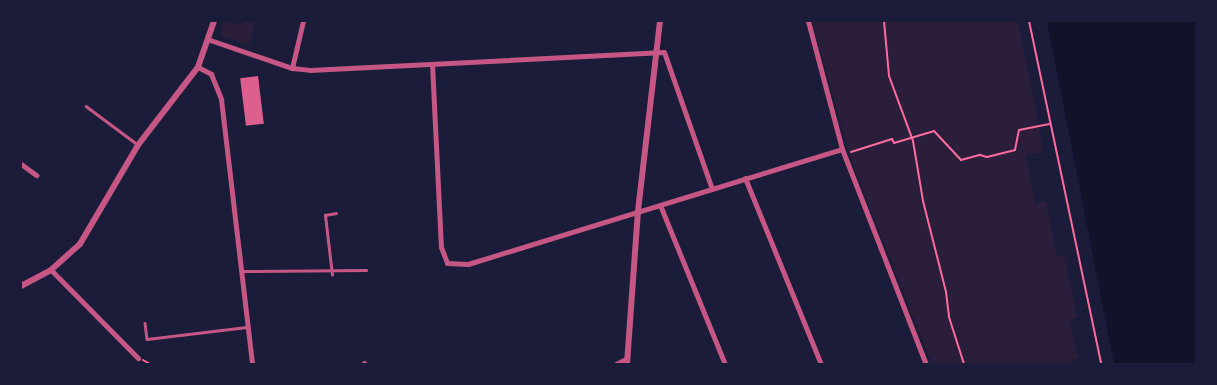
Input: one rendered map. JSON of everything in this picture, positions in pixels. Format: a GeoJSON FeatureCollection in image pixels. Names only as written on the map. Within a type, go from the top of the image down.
{"type":"FeatureCollection","features":[{"type":"Feature","properties":{"kind":"street"},"geometry":{"type":"LineString","coordinates":[[21,286],[51,270],[80,244],[138,145],[198,67],[210,40],[214,21]]}},
{"type":"Feature","properties":{"kind":"street"},"geometry":{"type":"LineString","coordinates":[[292,68],[303,21]]}},
{"type":"Feature","properties":{"kind":"street"},"geometry":{"type":"LineString","coordinates":[[616,364],[627,361],[638,211],[660,21]]}},
{"type":"Feature","properties":{"kind":"street"},"geometry":{"type":"LineString","coordinates":[[808,21],[842,152],[926,364]]}},
{"type":"Feature","properties":{"kind":"street"},"geometry":{"type":"LineString","coordinates":[[210,40],[292,68],[327,70],[664,52],[669,61],[712,189]]}},
{"type":"Feature","properties":{"kind":"street"},"geometry":{"type":"LineString","coordinates":[[432,64],[441,247],[447,263],[468,264],[745,178],[842,152]]}},
{"type":"Feature","properties":{"kind":"street"},"geometry":{"type":"LineString","coordinates":[[198,67],[211,74],[221,99],[252,364]]}},
{"type":"Feature","properties":{"kind":"street"},"geometry":{"type":"LineString","coordinates":[[21,164],[36,175]]}},
{"type":"Feature","properties":{"kind":"street"},"geometry":{"type":"LineString","coordinates":[[745,178],[821,364]]}},
{"type":"Feature","properties":{"kind":"street"},"geometry":{"type":"LineString","coordinates":[[660,204],[725,364]]}},
{"type":"Feature","properties":{"kind":"street"},"geometry":{"type":"LineString","coordinates":[[51,270],[138,358]]}},
{"type":"Feature","properties":{"kind":"lane"},"geometry":{"type":"LineString","coordinates":[[86,106],[138,145]]}},
{"type":"Feature","properties":{"kind":"lane"},"geometry":{"type":"LineString","coordinates":[[332,275],[324,215],[336,213]]}},
{"type":"Feature","properties":{"kind":"lane"},"geometry":{"type":"LineString","coordinates":[[242,271],[311,272],[366,270]]}},
{"type":"Feature","properties":{"kind":"lane"},"geometry":{"type":"LineString","coordinates":[[145,323],[147,339],[248,327]]}},
{"type":"Feature","properties":{"kind":"path"},"geometry":{"type":"LineString","coordinates":[[884,21],[889,76],[912,138],[924,208],[946,292],[949,317],[964,364]]}},
{"type":"Feature","properties":{"kind":"path"},"geometry":{"type":"LineString","coordinates":[[1029,21],[1049,124],[1101,364]]}},
{"type":"Feature","properties":{"kind":"path"},"geometry":{"type":"LineString","coordinates":[[842,152],[892,139],[894,143],[934,131],[961,160],[1015,150],[1019,130],[1049,124]]}},
{"type":"Feature","properties":{"kind":"shaded area"},"geometry":{"type":"Polygon","coordinates":[[[223,21],[243,25],[244,21],[255,21],[249,45],[221,36],[223,21]]]}},
{"type":"Feature","properties":{"kind":"shaded area"},"geometry":{"type":"Polygon","coordinates":[[[812,21],[1018,21],[1043,147],[1040,153],[1026,155],[1035,204],[1046,201],[1057,256],[1064,255],[1077,318],[1070,319],[1078,358],[1071,360],[1071,364],[932,364],[850,157],[812,21]]]}},
{"type":"Feature","properties":{"kind":"shaded area"},"geometry":{"type":"Polygon","coordinates":[[[1047,21],[1196,21],[1196,364],[1114,364],[1047,21]]]}},
{"type":"Feature","properties":{"kind":"building"},"geometry":{"type":"Polygon","coordinates":[[[258,76],[264,124],[246,126],[240,78],[258,76]]]}}]}
